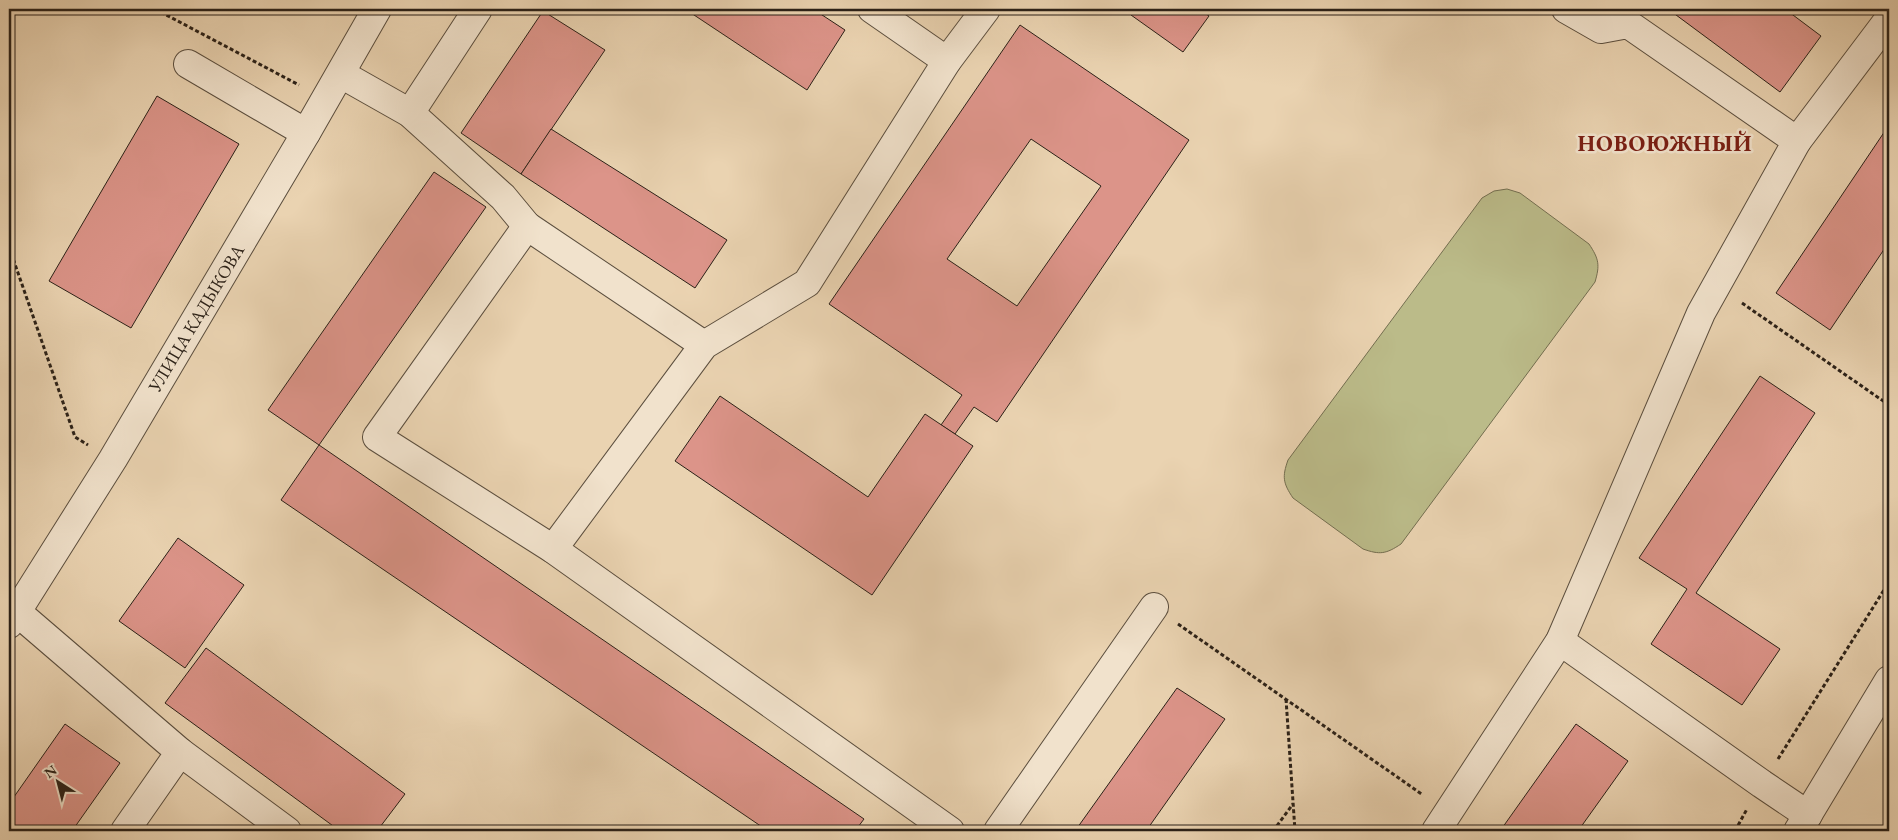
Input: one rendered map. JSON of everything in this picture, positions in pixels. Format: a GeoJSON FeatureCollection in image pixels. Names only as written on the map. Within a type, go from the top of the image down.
{"type":"FeatureCollection","features":[{"type":"Feature","properties":{"kind":"street","name":"УЛИЦА КАДЫКОВА"},"geometry":{"type":"LineString","coordinates":[[13,618],[112,459],[341,74],[377,9]]}},
{"type":"Feature","properties":{"kind":"street"},"geometry":{"type":"LineString","coordinates":[[410,113],[478,9]]}},
{"type":"Feature","properties":{"kind":"street"},"geometry":{"type":"LineString","coordinates":[[872,9],[947,61]]}},
{"type":"Feature","properties":{"kind":"street"},"geometry":{"type":"LineString","coordinates":[[553,549],[704,345],[807,283],[947,61],[986,9]]}},
{"type":"Feature","properties":{"kind":"street"},"geometry":{"type":"LineString","coordinates":[[1566,9],[1601,29],[1628,24],[1797,141]]}},
{"type":"Feature","properties":{"kind":"street"},"geometry":{"type":"LineString","coordinates":[[1442,822],[1560,641],[1701,313],[1716,286],[1797,141],[1889,19]]}},
{"type":"Feature","properties":{"kind":"street"},"geometry":{"type":"LineString","coordinates":[[188,64],[306,133]]}},
{"type":"Feature","properties":{"kind":"street"},"geometry":{"type":"LineString","coordinates":[[341,74],[410,113],[503,197],[527,226],[704,345]]}},
{"type":"Feature","properties":{"kind":"street"},"geometry":{"type":"LineString","coordinates":[[527,226],[377,437],[553,549],[950,831]]}},
{"type":"Feature","properties":{"kind":"street"},"geometry":{"type":"LineString","coordinates":[[998,831],[1154,607]]}},
{"type":"Feature","properties":{"kind":"street"},"geometry":{"type":"LineString","coordinates":[[13,618],[180,752],[287,831]]}},
{"type":"Feature","properties":{"kind":"street"},"geometry":{"type":"LineString","coordinates":[[1560,641],[1762,784],[1803,823],[1889,680]]}},
{"type":"Feature","properties":{"kind":"street"},"geometry":{"type":"LineString","coordinates":[[126,831],[180,752]]}},
{"type":"Feature","properties":{"kind":"path"},"geometry":{"type":"LineString","coordinates":[[9,13],[38,9]]}},
{"type":"Feature","properties":{"kind":"path"},"geometry":{"type":"LineString","coordinates":[[154,9],[307,88]]}},
{"type":"Feature","properties":{"kind":"path"},"geometry":{"type":"LineString","coordinates":[[9,248],[75,437],[112,459]]}},
{"type":"Feature","properties":{"kind":"path"},"geometry":{"type":"LineString","coordinates":[[1716,286],[1889,405]]}},
{"type":"Feature","properties":{"kind":"path"},"geometry":{"type":"LineString","coordinates":[[1735,831],[1762,784],[1889,582]]}},
{"type":"Feature","properties":{"kind":"path"},"geometry":{"type":"LineString","coordinates":[[1154,607],[1286,699],[1442,822]]}},
{"type":"Feature","properties":{"kind":"path"},"geometry":{"type":"LineString","coordinates":[[1286,699],[1295,831]]}},
{"type":"Feature","properties":{"kind":"path"},"geometry":{"type":"LineString","coordinates":[[1273,831],[1293,803]]}},
{"type":"Feature","properties":{"kind":"green space"},"geometry":{"type":"Polygon","coordinates":[[[1507,189],[1520,193],[1589,244],[1598,262],[1595,282],[1401,544],[1383,552],[1363,549],[1293,498],[1284,480],[1288,460],[1482,198],[1494,191],[1507,189]]]}},
{"type":"Feature","properties":{"kind":"building"},"geometry":{"type":"Polygon","coordinates":[[[685,9],[813,9],[845,30],[807,90],[685,9]]]}},
{"type":"Feature","properties":{"kind":"building"},"geometry":{"type":"Polygon","coordinates":[[[1136,9],[1199,9],[1209,16],[1183,52],[1131,15],[1136,9]]]}},
{"type":"Feature","properties":{"kind":"building"},"geometry":{"type":"Polygon","coordinates":[[[1668,9],[1785,9],[1821,36],[1780,92],[1668,9]]]}},
{"type":"Feature","properties":{"kind":"building"},"geometry":{"type":"Polygon","coordinates":[[[543,11],[605,50],[521,174],[461,133],[543,11]]]}},
{"type":"Feature","properties":{"kind":"building"},"geometry":{"type":"Polygon","coordinates":[[[1020,25],[1189,140],[997,422],[974,407],[955,434],[941,425],[962,395],[829,304],[1020,25]],[[1031,139],[947,259],[1017,306],[1101,186],[1031,139]]]}},
{"type":"Feature","properties":{"kind":"building"},"geometry":{"type":"Polygon","coordinates":[[[157,96],[239,144],[131,328],[49,281],[157,96]]]}},
{"type":"Feature","properties":{"kind":"building"},"geometry":{"type":"Polygon","coordinates":[[[1889,125],[1889,242],[1830,330],[1776,293],[1889,125]]]}},
{"type":"Feature","properties":{"kind":"building"},"geometry":{"type":"Polygon","coordinates":[[[551,129],[727,240],[695,288],[521,174],[551,129]]]}},
{"type":"Feature","properties":{"kind":"building"},"geometry":{"type":"Polygon","coordinates":[[[434,172],[486,207],[319,445],[268,410],[434,172]]]}},
{"type":"Feature","properties":{"kind":"building"},"geometry":{"type":"Polygon","coordinates":[[[1760,376],[1815,413],[1696,593],[1780,649],[1742,705],[1651,644],[1687,589],[1639,558],[1760,376]]]}},
{"type":"Feature","properties":{"kind":"building"},"geometry":{"type":"Polygon","coordinates":[[[720,396],[868,497],[925,414],[973,446],[872,595],[675,461],[720,396]]]}},
{"type":"Feature","properties":{"kind":"building"},"geometry":{"type":"Polygon","coordinates":[[[319,445],[864,819],[855,831],[768,831],[281,500],[319,445]]]}},
{"type":"Feature","properties":{"kind":"building"},"geometry":{"type":"Polygon","coordinates":[[[178,538],[244,585],[185,668],[119,621],[178,538]]]}},
{"type":"Feature","properties":{"kind":"building"},"geometry":{"type":"Polygon","coordinates":[[[206,648],[405,794],[377,831],[340,831],[165,703],[206,648]]]}},
{"type":"Feature","properties":{"kind":"building"},"geometry":{"type":"Polygon","coordinates":[[[1177,688],[1225,719],[1146,831],[1075,831],[1177,688]]]}},
{"type":"Feature","properties":{"kind":"building"},"geometry":{"type":"Polygon","coordinates":[[[65,724],[120,763],[72,831],[9,831],[9,804],[65,724]]]}},
{"type":"Feature","properties":{"kind":"building"},"geometry":{"type":"Polygon","coordinates":[[[1576,724],[1628,761],[1578,831],[1500,831],[1576,724]]]}},
{"type":"Feature","properties":{"kind":"district","name":"НОВОЮЖНЫЙ"},"geometry":{"type":"Point","coordinates":[1665,143]}}]}
